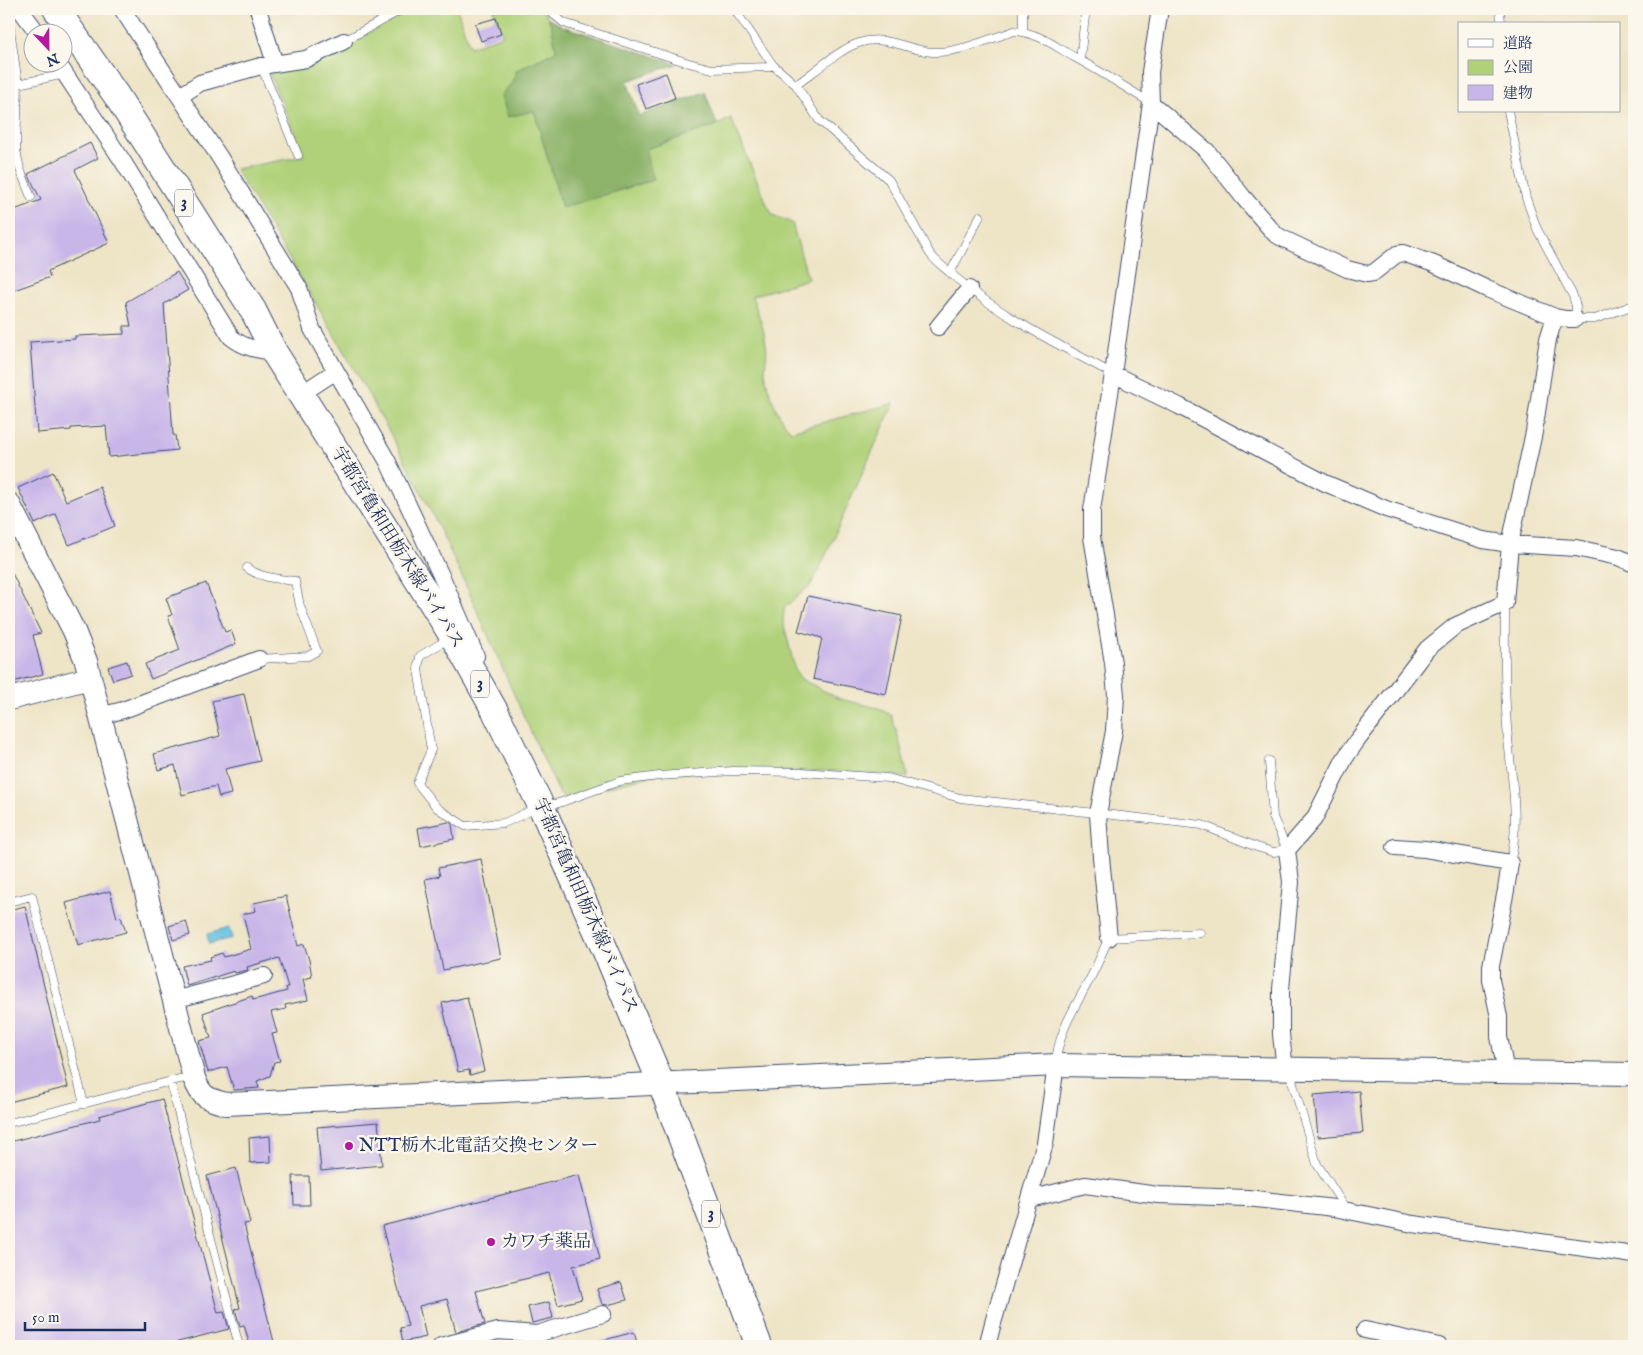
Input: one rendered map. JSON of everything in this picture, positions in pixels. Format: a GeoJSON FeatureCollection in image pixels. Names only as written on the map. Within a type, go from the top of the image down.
{"type":"FeatureCollection","features":[{"type":"Feature","properties":{"kind":"main road","name":"宇都宮亀和田栃木線バイパス"},"geometry":{"type":"LineString","coordinates":[[56,9],[116,95],[253,310],[274,352],[452,636],[495,711],[541,806],[610,961],[661,1083],[759,1346]]}},
{"type":"Feature","properties":{"kind":"street"},"geometry":{"type":"LineString","coordinates":[[20,9],[30,22]]}},
{"type":"Feature","properties":{"kind":"street"},"geometry":{"type":"LineString","coordinates":[[258,9],[268,65]]}},
{"type":"Feature","properties":{"kind":"street"},"geometry":{"type":"LineString","coordinates":[[1109,938],[1100,857],[1098,814],[1114,731],[1116,696],[1092,537],[1092,510],[1114,374],[1150,103],[1150,72],[1160,9]]}},
{"type":"Feature","properties":{"kind":"street"},"geometry":{"type":"LineString","coordinates":[[126,10],[220,158],[299,288],[312,329],[388,462],[444,582],[466,632],[495,711]]}},
{"type":"Feature","properties":{"kind":"street"},"geometry":{"type":"LineString","coordinates":[[180,96],[200,83],[268,65],[306,59],[344,41]]}},
{"type":"Feature","properties":{"kind":"street"},"geometry":{"type":"LineString","coordinates":[[64,72],[117,153],[231,337],[249,348],[274,352]]}},
{"type":"Feature","properties":{"kind":"street"},"geometry":{"type":"LineString","coordinates":[[1150,103],[1207,151],[1243,197],[1275,234],[1282,238],[1347,269],[1367,274],[1374,273],[1396,254],[1403,253],[1434,264],[1487,289],[1555,317],[1575,319]]}},
{"type":"Feature","properties":{"kind":"street"},"geometry":{"type":"LineString","coordinates":[[938,327],[969,289]]}},
{"type":"Feature","properties":{"kind":"street"},"geometry":{"type":"LineString","coordinates":[[1288,1070],[1281,1034],[1281,990],[1291,882],[1286,850],[1314,819],[1345,758],[1427,650],[1455,626],[1504,603],[1510,544],[1534,432],[1548,339],[1555,317]]}},
{"type":"Feature","properties":{"kind":"street"},"geometry":{"type":"LineString","coordinates":[[301,394],[336,371]]}},
{"type":"Feature","properties":{"kind":"street"},"geometry":{"type":"LineString","coordinates":[[1114,374],[1180,406],[1325,483],[1386,509],[1483,540],[1510,544],[1576,548],[1618,557],[1634,564]]}},
{"type":"Feature","properties":{"kind":"street"},"geometry":{"type":"LineString","coordinates":[[9,504],[74,631],[86,661],[194,1078],[198,1090],[208,1099],[226,1104],[1056,1065],[1634,1074]]}},
{"type":"Feature","properties":{"kind":"street"},"geometry":{"type":"LineString","coordinates":[[100,716],[123,710],[259,659]]}},
{"type":"Feature","properties":{"kind":"street"},"geometry":{"type":"LineString","coordinates":[[9,699],[90,678]]}},
{"type":"Feature","properties":{"kind":"street"},"geometry":{"type":"LineString","coordinates":[[1395,846],[1510,863],[1491,966],[1491,980],[1498,1017],[1499,1038],[1506,1072]]}},
{"type":"Feature","properties":{"kind":"street"},"geometry":{"type":"LineString","coordinates":[[174,1000],[264,976]]}},
{"type":"Feature","properties":{"kind":"street"},"geometry":{"type":"LineString","coordinates":[[988,1346],[995,1314],[1045,1143],[1056,1065]]}},
{"type":"Feature","properties":{"kind":"street"},"geometry":{"type":"LineString","coordinates":[[1030,1199],[1085,1185],[1158,1195],[1247,1198],[1347,1211],[1413,1224],[1634,1255]]}},
{"type":"Feature","properties":{"kind":"street"},"geometry":{"type":"LineString","coordinates":[[441,1346],[498,1331],[537,1334],[602,1314]]}},
{"type":"Feature","properties":{"kind":"street"},"geometry":{"type":"LineString","coordinates":[[1365,1330],[1439,1346]]}},
{"type":"Feature","properties":{"kind":"lane"},"geometry":{"type":"LineString","coordinates":[[344,41],[400,9]]}},
{"type":"Feature","properties":{"kind":"lane"},"geometry":{"type":"LineString","coordinates":[[547,9],[564,23],[712,69],[768,67],[773,65]]}},
{"type":"Feature","properties":{"kind":"lane"},"geometry":{"type":"LineString","coordinates":[[734,9],[773,65],[796,85],[819,120],[889,180],[930,254],[938,263],[996,309],[1032,331],[1114,374]]}},
{"type":"Feature","properties":{"kind":"lane"},"geometry":{"type":"LineString","coordinates":[[1023,9],[1023,32]]}},
{"type":"Feature","properties":{"kind":"lane"},"geometry":{"type":"LineString","coordinates":[[1500,9],[1501,22]]}},
{"type":"Feature","properties":{"kind":"lane"},"geometry":{"type":"LineString","coordinates":[[1080,60],[1085,16]]}},
{"type":"Feature","properties":{"kind":"lane"},"geometry":{"type":"LineString","coordinates":[[9,22],[18,84],[16,150],[20,169],[31,197]]}},
{"type":"Feature","properties":{"kind":"lane"},"geometry":{"type":"LineString","coordinates":[[796,85],[858,43],[884,40],[915,50],[935,52],[951,50],[1014,31],[1041,38],[1108,76],[1150,103]]}},
{"type":"Feature","properties":{"kind":"lane"},"geometry":{"type":"LineString","coordinates":[[268,65],[298,155]]}},
{"type":"Feature","properties":{"kind":"lane"},"geometry":{"type":"LineString","coordinates":[[18,84],[50,72]]}},
{"type":"Feature","properties":{"kind":"lane"},"geometry":{"type":"LineString","coordinates":[[1508,112],[1526,198],[1537,229],[1573,296],[1576,306],[1575,319],[1594,319],[1634,305]]}},
{"type":"Feature","properties":{"kind":"lane"},"geometry":{"type":"LineString","coordinates":[[950,273],[980,216]]}},
{"type":"Feature","properties":{"kind":"lane"},"geometry":{"type":"LineString","coordinates":[[247,568],[254,573],[272,579],[295,581],[300,606],[317,651],[308,656],[259,659]]}},
{"type":"Feature","properties":{"kind":"lane"},"geometry":{"type":"LineString","coordinates":[[1504,603],[1505,699],[1515,810],[1514,847],[1510,863]]}},
{"type":"Feature","properties":{"kind":"lane"},"geometry":{"type":"LineString","coordinates":[[452,636],[420,656],[418,669],[431,750],[417,783],[437,808],[464,826],[504,823],[541,806],[559,803],[637,778],[714,772],[801,772],[888,778],[960,798],[1202,825],[1273,852],[1286,850],[1273,817],[1268,761]]}},
{"type":"Feature","properties":{"kind":"lane"},"geometry":{"type":"LineString","coordinates":[[9,902],[32,896],[84,1104]]}},
{"type":"Feature","properties":{"kind":"lane"},"geometry":{"type":"LineString","coordinates":[[1056,1065],[1057,1049],[1062,1033],[1094,972],[1109,938],[1200,933]]}},
{"type":"Feature","properties":{"kind":"lane"},"geometry":{"type":"LineString","coordinates":[[1288,1070],[1317,1164],[1347,1211]]}},
{"type":"Feature","properties":{"kind":"lane"},"geometry":{"type":"LineString","coordinates":[[9,1123],[170,1081],[194,1078]]}},
{"type":"Feature","properties":{"kind":"lane"},"geometry":{"type":"LineString","coordinates":[[170,1081],[239,1346]]}},
{"type":"Feature","properties":{"kind":"green space"},"geometry":{"type":"Polygon","coordinates":[[[528,8],[545,13],[552,26],[557,51],[517,70],[511,84],[501,95],[534,111],[653,180],[646,149],[717,125],[731,118],[768,207],[773,215],[792,223],[808,279],[752,296],[765,338],[767,351],[765,371],[768,386],[781,418],[791,431],[894,403],[818,572],[810,586],[784,609],[783,621],[795,670],[801,679],[840,699],[878,708],[891,715],[908,777],[832,771],[661,773],[565,798],[560,794],[451,553],[412,474],[348,358],[235,169],[304,156],[269,72],[341,49],[411,9],[457,9],[470,47],[503,35],[493,9],[528,8]]]}},
{"type":"Feature","properties":{"kind":"green space"},"geometry":{"type":"Polygon","coordinates":[[[548,18],[562,26],[677,64],[627,81],[639,116],[705,92],[717,125],[646,149],[653,180],[562,208],[534,111],[508,117],[501,95],[511,84],[517,70],[556,51],[552,28],[548,18]]]}},
{"type":"Feature","properties":{"kind":"water"},"geometry":{"type":"Polygon","coordinates":[[[229,928],[232,938],[209,944],[207,934],[229,928]]]}},
{"type":"Feature","properties":{"kind":"building"},"geometry":{"type":"Polygon","coordinates":[[[496,18],[501,34],[481,41],[475,24],[496,18]]]}},
{"type":"Feature","properties":{"kind":"building"},"geometry":{"type":"Polygon","coordinates":[[[666,73],[675,98],[646,109],[636,84],[666,73]]]}},
{"type":"Feature","properties":{"kind":"building"},"geometry":{"type":"Polygon","coordinates":[[[90,143],[98,158],[75,170],[109,243],[48,271],[50,277],[9,292],[9,212],[41,200],[28,174],[90,143]]]}},
{"type":"Feature","properties":{"kind":"building"},"geometry":{"type":"Polygon","coordinates":[[[177,272],[188,290],[164,304],[173,435],[175,435],[177,450],[109,457],[106,426],[71,428],[71,430],[37,433],[30,342],[75,339],[75,336],[124,334],[124,326],[131,326],[126,302],[177,272]]]}},
{"type":"Feature","properties":{"kind":"building"},"geometry":{"type":"Polygon","coordinates":[[[53,472],[66,501],[100,487],[115,526],[69,545],[56,514],[35,524],[18,488],[53,472]]]}},
{"type":"Feature","properties":{"kind":"building"},"geometry":{"type":"Polygon","coordinates":[[[9,567],[41,633],[33,635],[43,674],[9,683],[9,567]]]}},
{"type":"Feature","properties":{"kind":"building"},"geometry":{"type":"Polygon","coordinates":[[[206,583],[225,632],[231,630],[236,644],[151,679],[145,664],[180,650],[168,616],[172,615],[166,598],[206,583]]]}},
{"type":"Feature","properties":{"kind":"building"},"geometry":{"type":"Polygon","coordinates":[[[808,596],[902,616],[886,694],[813,679],[822,638],[798,631],[808,596]]]}},
{"type":"Feature","properties":{"kind":"building"},"geometry":{"type":"Polygon","coordinates":[[[127,661],[131,674],[113,680],[108,667],[127,661]]]}},
{"type":"Feature","properties":{"kind":"building"},"geometry":{"type":"Polygon","coordinates":[[[244,694],[260,761],[225,769],[231,794],[219,797],[216,786],[182,795],[175,765],[158,770],[154,754],[220,736],[212,701],[244,694]]]}},
{"type":"Feature","properties":{"kind":"building"},"geometry":{"type":"Polygon","coordinates":[[[449,822],[452,824],[454,839],[421,846],[418,828],[449,822]]]}},
{"type":"Feature","properties":{"kind":"building"},"geometry":{"type":"Polygon","coordinates":[[[481,859],[501,958],[443,970],[425,879],[440,876],[438,868],[481,859]]]}},
{"type":"Feature","properties":{"kind":"building"},"geometry":{"type":"Polygon","coordinates":[[[110,891],[117,918],[121,917],[126,932],[78,945],[66,903],[110,891]]]}},
{"type":"Feature","properties":{"kind":"building"},"geometry":{"type":"Polygon","coordinates":[[[286,896],[298,946],[304,944],[309,960],[312,977],[303,979],[308,1000],[285,1005],[286,1009],[271,1012],[277,1033],[272,1034],[280,1061],[274,1062],[270,1076],[257,1081],[259,1088],[234,1090],[227,1067],[208,1072],[199,1041],[211,1038],[203,1013],[252,996],[253,1000],[287,991],[286,987],[288,987],[279,958],[247,967],[248,970],[235,973],[234,971],[187,986],[182,966],[211,960],[210,957],[222,953],[224,957],[251,949],[243,914],[256,911],[254,903],[286,896]]]}},
{"type":"Feature","properties":{"kind":"building"},"geometry":{"type":"Polygon","coordinates":[[[25,906],[68,1087],[9,1102],[9,910],[25,906]]]}},
{"type":"Feature","properties":{"kind":"building"},"geometry":{"type":"Polygon","coordinates":[[[186,921],[190,935],[173,940],[169,926],[186,921]]]}},
{"type":"Feature","properties":{"kind":"building"},"geometry":{"type":"Polygon","coordinates":[[[467,997],[484,1071],[470,1075],[469,1070],[458,1072],[442,1003],[467,997]]]}},
{"type":"Feature","properties":{"kind":"building"},"geometry":{"type":"Polygon","coordinates":[[[1359,1091],[1363,1133],[1318,1137],[1314,1095],[1359,1091]]]}},
{"type":"Feature","properties":{"kind":"building"},"geometry":{"type":"Polygon","coordinates":[[[162,1099],[218,1313],[224,1312],[229,1329],[162,1346],[9,1346],[9,1142],[100,1119],[99,1116],[162,1099]]]}},
{"type":"Feature","properties":{"kind":"building","name":"NTT栃木北電話交換センター"},"geometry":{"type":"Polygon","coordinates":[[[378,1122],[382,1165],[321,1171],[317,1127],[378,1122]]]}},
{"type":"Feature","properties":{"kind":"building"},"geometry":{"type":"Polygon","coordinates":[[[270,1136],[271,1162],[250,1163],[249,1138],[270,1136]]]}},
{"type":"Feature","properties":{"kind":"building"},"geometry":{"type":"Polygon","coordinates":[[[236,1168],[250,1223],[244,1224],[275,1346],[250,1346],[244,1325],[240,1326],[235,1309],[240,1308],[207,1176],[236,1168]]]}},
{"type":"Feature","properties":{"kind":"building","name":"カワチ薬品"},"geometry":{"type":"Polygon","coordinates":[[[579,1175],[600,1259],[573,1266],[582,1299],[558,1305],[549,1273],[476,1291],[485,1324],[456,1332],[447,1299],[419,1306],[426,1337],[403,1342],[400,1328],[408,1326],[382,1226],[579,1175]]]}},
{"type":"Feature","properties":{"kind":"building"},"geometry":{"type":"Polygon","coordinates":[[[293,1176],[309,1176],[310,1205],[294,1205],[293,1176]]]}},
{"type":"Feature","properties":{"kind":"building"},"geometry":{"type":"Polygon","coordinates":[[[621,1282],[627,1300],[607,1305],[602,1304],[597,1289],[621,1282]]]}},
{"type":"Feature","properties":{"kind":"building"},"geometry":{"type":"Polygon","coordinates":[[[549,1302],[553,1318],[532,1323],[528,1307],[549,1302]]]}},
{"type":"Feature","properties":{"kind":"building"},"geometry":{"type":"Polygon","coordinates":[[[634,1332],[638,1346],[598,1346],[597,1342],[634,1332]]]}},
{"type":"Feature","properties":{"kind":"place","name":"NTT栃木北電話交換センター"},"geometry":{"type":"Point","coordinates":[349,1146]}},
{"type":"Feature","properties":{"kind":"place","name":"カワチ薬品"},"geometry":{"type":"Point","coordinates":[491,1242]}}]}
